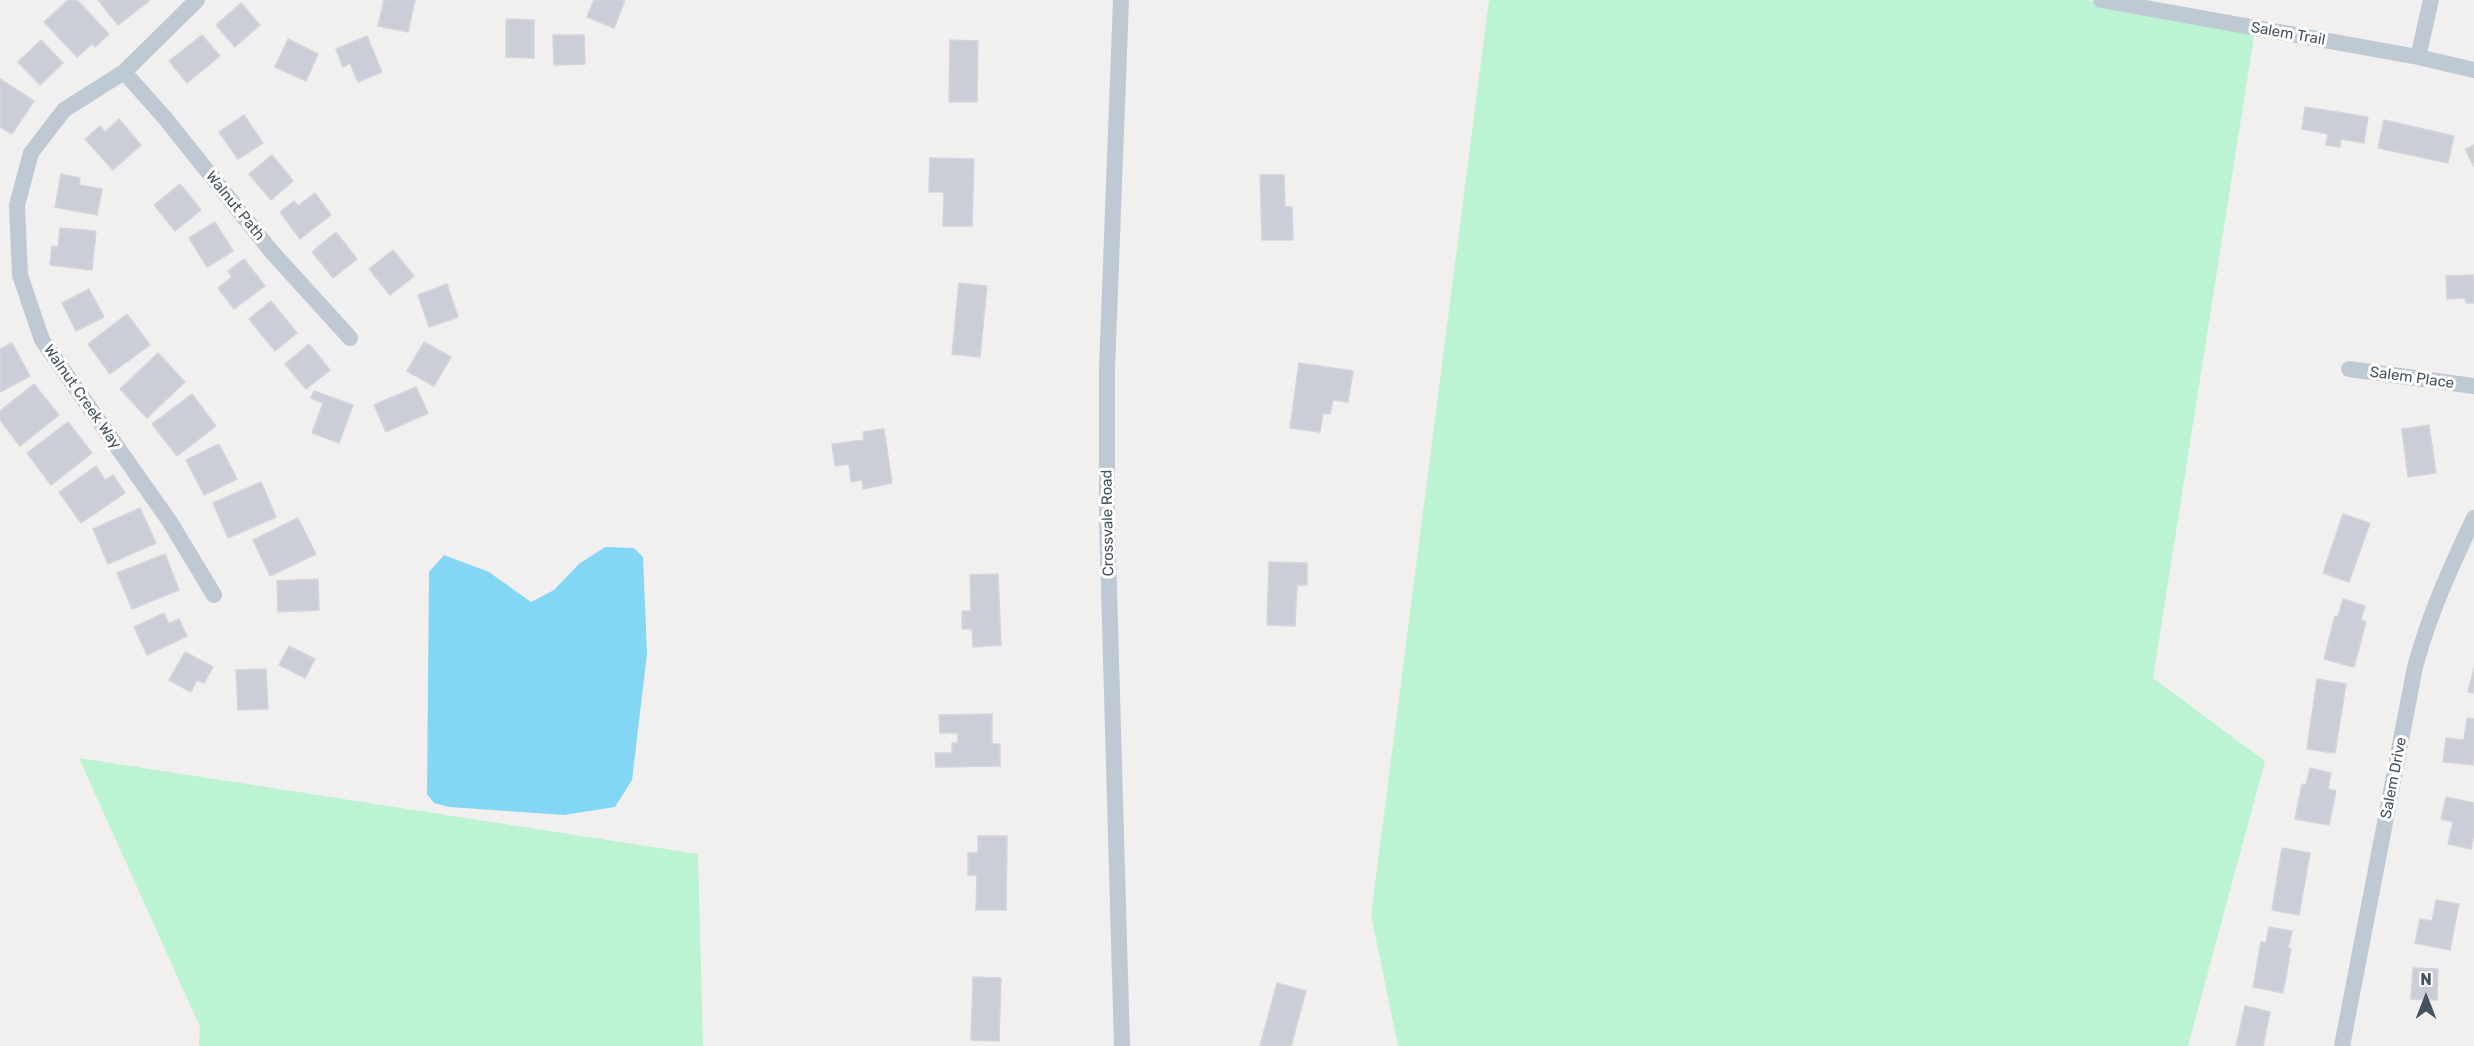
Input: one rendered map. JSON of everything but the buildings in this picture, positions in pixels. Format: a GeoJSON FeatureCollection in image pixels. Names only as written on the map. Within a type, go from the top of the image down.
{"type":"FeatureCollection","features":[{"type":"Feature","properties":{"kind":"street","name":"Walnut Creek Way"},"geometry":{"type":"LineString","coordinates":[[197,0],[124,72],[64,110],[31,153],[17,204],[20,275],[42,340],[170,522],[214,596]]}},
{"type":"Feature","properties":{"kind":"street","name":"Crossvale Road"},"geometry":{"type":"LineString","coordinates":[[1121,0],[1107,369],[1107,519],[1122,1046]]}},
{"type":"Feature","properties":{"kind":"street","name":"Salem Trail"},"geometry":{"type":"LineString","coordinates":[[2101,0],[2418,57],[2474,70]]}},
{"type":"Feature","properties":{"kind":"street"},"geometry":{"type":"LineString","coordinates":[[2418,57],[2431,0]]}},
{"type":"Feature","properties":{"kind":"street","name":"Walnut Path"},"geometry":{"type":"LineString","coordinates":[[124,72],[165,118],[271,251],[350,338]]}},
{"type":"Feature","properties":{"kind":"street","name":"Salem Place"},"geometry":{"type":"LineString","coordinates":[[2349,369],[2474,386]]}},
{"type":"Feature","properties":{"kind":"street","name":"Salem Drive"},"geometry":{"type":"LineString","coordinates":[[2342,1046],[2415,667],[2428,621],[2442,585],[2474,518]]}},
{"type":"Feature","properties":{"kind":"green space"},"geometry":{"type":"Polygon","coordinates":[[[1489,0],[2087,0],[2255,30],[2153,678],[2265,761],[2188,1046],[1398,1046],[1371,915],[1489,0]]]}},
{"type":"Feature","properties":{"kind":"green space"},"geometry":{"type":"Polygon","coordinates":[[[79,758],[698,854],[703,1046],[199,1046],[200,1027],[79,758]]]}},
{"type":"Feature","properties":{"kind":"water"},"geometry":{"type":"Polygon","coordinates":[[[605,547],[634,548],[643,557],[647,654],[632,780],[615,807],[564,815],[449,807],[434,803],[427,794],[429,572],[444,555],[489,572],[531,602],[554,590],[579,564],[605,547]]]}}]}
